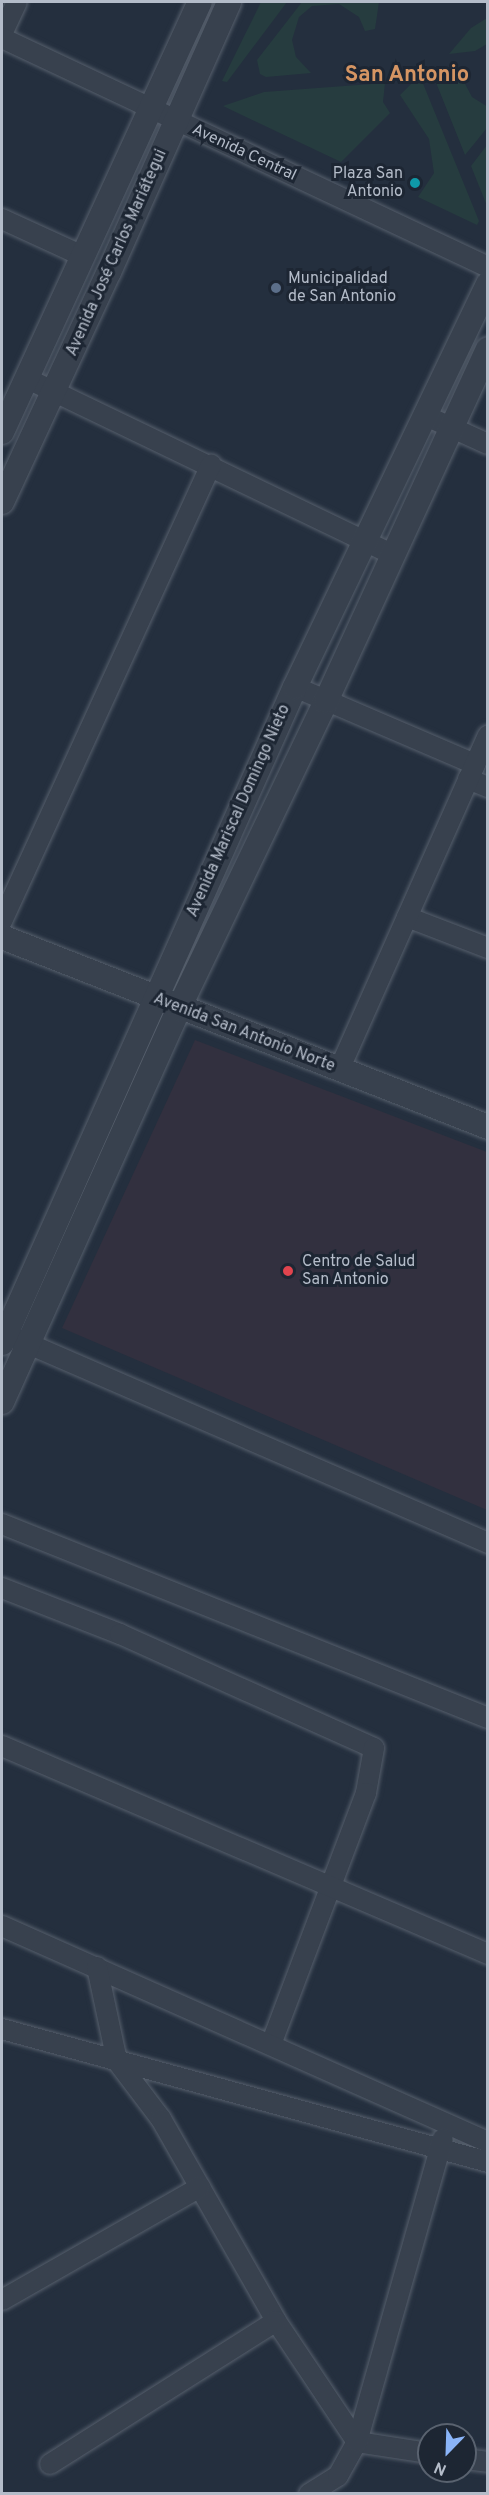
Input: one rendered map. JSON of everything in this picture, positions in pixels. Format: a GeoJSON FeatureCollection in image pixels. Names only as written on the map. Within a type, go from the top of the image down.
{"type":"FeatureCollection","features":[{"type":"Feature","properties":{"kind":"street"},"geometry":{"type":"LineString","coordinates":[[2,36],[17,2]]}},
{"type":"Feature","properties":{"kind":"street","name":"Avenida José Carlos Mariátegui"},"geometry":{"type":"LineString","coordinates":[[2,432],[153,110],[200,2]]}},
{"type":"Feature","properties":{"kind":"street","name":"Avenida José Carlos Mariátegui"},"geometry":{"type":"LineString","coordinates":[[2,502],[54,393],[229,2]]}},
{"type":"Feature","properties":{"kind":"street","name":"Avenida Central"},"geometry":{"type":"LineString","coordinates":[[2,36],[175,121],[488,267]]}},
{"type":"Feature","properties":{"kind":"street"},"geometry":{"type":"LineString","coordinates":[[2,219],[83,256]]}},
{"type":"Feature","properties":{"kind":"street","name":"Avenida Mariscal Domingo Nieto"},"geometry":{"type":"LineString","coordinates":[[3,1336],[295,687],[488,284]]}},
{"type":"Feature","properties":{"kind":"street","name":"Avenida Mariscal Domingo Nieto"},"geometry":{"type":"LineString","coordinates":[[2,1402],[179,1008],[326,701],[488,349]]}},
{"type":"Feature","properties":{"kind":"street"},"geometry":{"type":"LineString","coordinates":[[28,379],[211,465],[393,555]]}},
{"type":"Feature","properties":{"kind":"street"},"geometry":{"type":"LineString","coordinates":[[424,415],[488,444]]}},
{"type":"Feature","properties":{"kind":"street"},"geometry":{"type":"LineString","coordinates":[[2,921],[211,465]]}},
{"type":"Feature","properties":{"kind":"street"},"geometry":{"type":"LineString","coordinates":[[394,480],[421,494]]}},
{"type":"Feature","properties":{"kind":"street"},"geometry":{"type":"LineString","coordinates":[[295,687],[472,771],[488,787]]}},
{"type":"Feature","properties":{"kind":"street"},"geometry":{"type":"LineString","coordinates":[[339,1070],[488,736]]}},
{"type":"Feature","properties":{"kind":"street"},"geometry":{"type":"LineString","coordinates":[[406,917],[488,948]]}},
{"type":"Feature","properties":{"kind":"street","name":"Avenida San Antonio Norte"},"geometry":{"type":"LineString","coordinates":[[2,937],[488,1127]]}},
{"type":"Feature","properties":{"kind":"street"},"geometry":{"type":"LineString","coordinates":[[3,1336],[30,1344],[488,1543]]}},
{"type":"Feature","properties":{"kind":"street"},"geometry":{"type":"LineString","coordinates":[[2,1524],[488,1718]]}},
{"type":"Feature","properties":{"kind":"street"},"geometry":{"type":"LineString","coordinates":[[2,1588],[120,1634],[374,1748],[366,1793],[333,1888],[271,2044]]}},
{"type":"Feature","properties":{"kind":"street"},"geometry":{"type":"LineString","coordinates":[[2,1746],[488,1954]]}},
{"type":"Feature","properties":{"kind":"street"},"geometry":{"type":"LineString","coordinates":[[2,1926],[488,2142]]}},
{"type":"Feature","properties":{"kind":"street"},"geometry":{"type":"LineString","coordinates":[[97,1967],[117,2061],[161,2119],[276,2321],[357,2442],[417,2451]]}},
{"type":"Feature","properties":{"kind":"street"},"geometry":{"type":"LineString","coordinates":[[2,2029],[440,2151],[488,2162]]}},
{"type":"Feature","properties":{"kind":"street"},"geometry":{"type":"LineString","coordinates":[[309,2493],[338,2476],[357,2442],[448,2125]]}},
{"type":"Feature","properties":{"kind":"street"},"geometry":{"type":"LineString","coordinates":[[2,2300],[200,2187]]}},
{"type":"Feature","properties":{"kind":"street"},"geometry":{"type":"LineString","coordinates":[[50,2464],[276,2321]]}},
{"type":"Feature","properties":{"kind":"shaded area","name":"Centro de Salud San Antonio"},"geometry":{"type":"Polygon","coordinates":[[[195,1040],[487,1152],[487,1510],[62,1328],[195,1040]]]}},
{"type":"Feature","properties":{"kind":"green space"},"geometry":{"type":"Polygon","coordinates":[[[261,2],[287,2],[227,82],[222,81],[261,2]]]}},
{"type":"Feature","properties":{"kind":"green space"},"geometry":{"type":"Polygon","coordinates":[[[302,2],[379,2],[375,29],[365,31],[359,17],[339,4],[312,6],[299,17],[292,40],[296,57],[311,73],[266,77],[260,74],[257,60],[302,2]]]}},
{"type":"Feature","properties":{"kind":"green space"},"geometry":{"type":"Polygon","coordinates":[[[487,18],[487,44],[475,51],[449,54],[471,28],[487,18]]]}},
{"type":"Feature","properties":{"kind":"green space"},"geometry":{"type":"Polygon","coordinates":[[[462,78],[472,97],[488,107],[487,128],[465,155],[435,80],[462,78]]]}},
{"type":"Feature","properties":{"kind":"green space"},"geometry":{"type":"Polygon","coordinates":[[[422,81],[479,221],[477,225],[418,197],[434,173],[429,139],[400,95],[411,84],[422,81]]]}},
{"type":"Feature","properties":{"kind":"green space"},"geometry":{"type":"Polygon","coordinates":[[[385,83],[383,102],[390,113],[341,162],[223,106],[264,92],[385,83]]]}},
{"type":"Feature","properties":{"kind":"green space"},"geometry":{"type":"Polygon","coordinates":[[[487,145],[487,206],[471,166],[487,145]]]}},
{"type":"Feature","properties":{"kind":"place","name":"Plaza San Antonio"},"geometry":{"type":"Point","coordinates":[415,183]}},
{"type":"Feature","properties":{"kind":"place","name":"Municipalidad de San Antonio"},"geometry":{"type":"Point","coordinates":[276,288]}},
{"type":"Feature","properties":{"kind":"place","name":"Centro de Salud San Antonio"},"geometry":{"type":"Point","coordinates":[288,1271]}},
{"type":"Feature","properties":{"kind":"district","name":"San Antonio"},"geometry":{"type":"Point","coordinates":[407,76]}}]}
